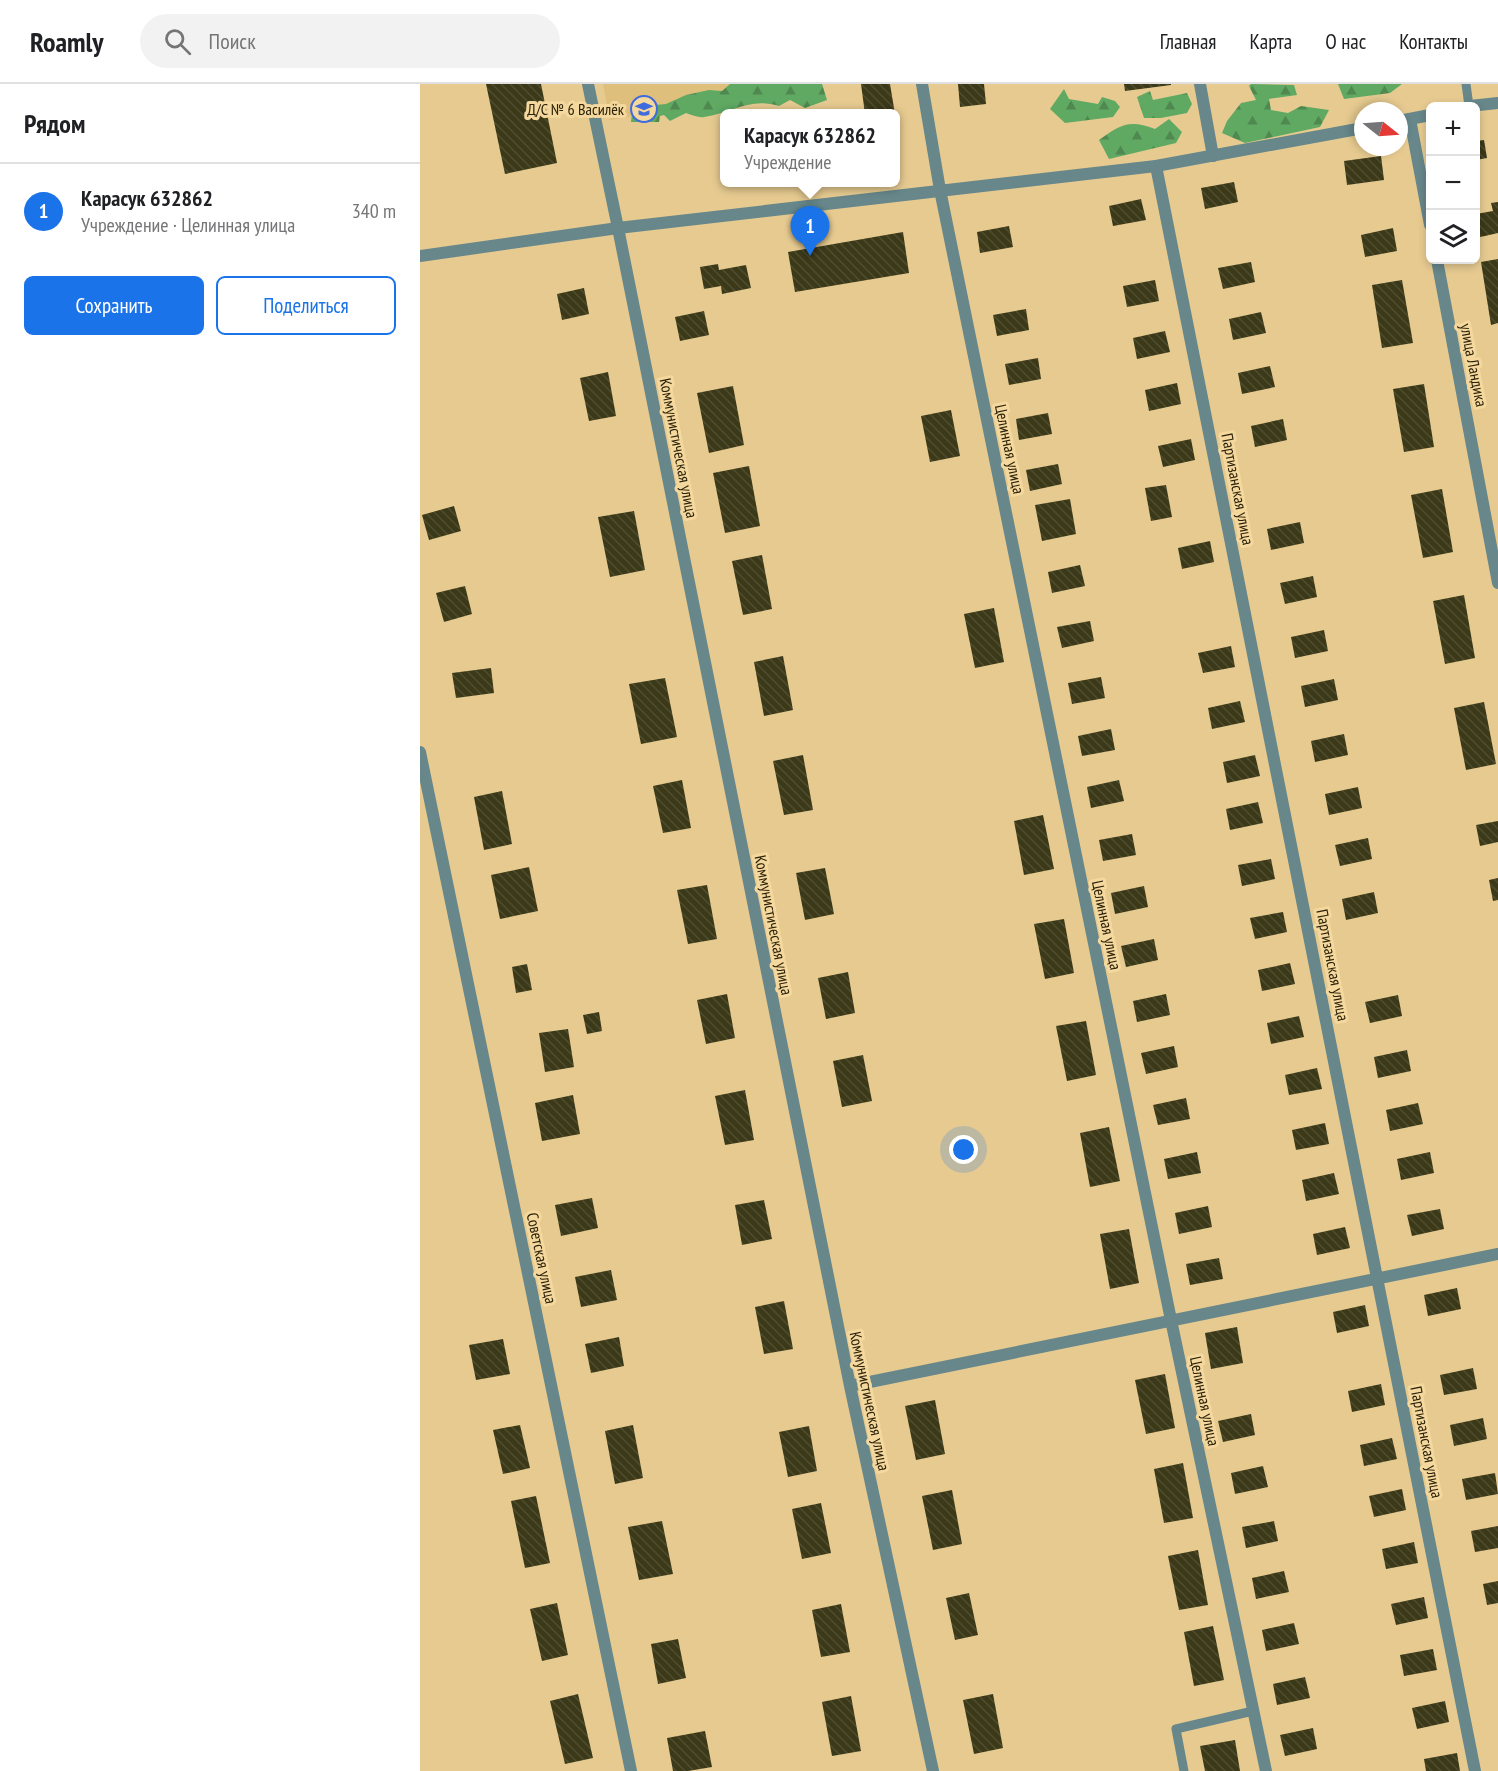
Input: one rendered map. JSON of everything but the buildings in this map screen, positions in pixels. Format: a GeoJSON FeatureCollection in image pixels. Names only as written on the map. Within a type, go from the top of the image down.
{"type":"FeatureCollection","features":[{"type":"Feature","properties":{"kind":"street","name":"Коммунистическая улица"},"geometry":{"type":"LineString","coordinates":[[588,84],[850,1386],[933,1771]]}},
{"type":"Feature","properties":{"kind":"street","name":"Целинная улица"},"geometry":{"type":"LineString","coordinates":[[922,84],[940,190],[1171,1320],[1266,1771]]}},
{"type":"Feature","properties":{"kind":"street"},"geometry":{"type":"LineString","coordinates":[[1200,84],[1213,156]]}},
{"type":"Feature","properties":{"kind":"street"},"geometry":{"type":"LineString","coordinates":[[1480,105],[1498,103]]}},
{"type":"Feature","properties":{"kind":"street"},"geometry":{"type":"LineString","coordinates":[[1408,119],[1426,116]]}},
{"type":"Feature","properties":{"kind":"street"},"geometry":{"type":"LineString","coordinates":[[420,256],[618,228],[1156,166],[1354,130]]}},
{"type":"Feature","properties":{"kind":"street"},"geometry":{"type":"LineString","coordinates":[[1408,132],[1427,210]]}},
{"type":"Feature","properties":{"kind":"street","name":"Партизанская улица"},"geometry":{"type":"LineString","coordinates":[[1156,166],[1475,1771]]}},
{"type":"Feature","properties":{"kind":"street","name":"улица Ландика"},"geometry":{"type":"LineString","coordinates":[[1438,264],[1498,583]]}},
{"type":"Feature","properties":{"kind":"street","name":"Советская улица"},"geometry":{"type":"LineString","coordinates":[[420,752],[631,1771]]}},
{"type":"Feature","properties":{"kind":"street"},"geometry":{"type":"LineString","coordinates":[[850,1386],[1498,1254]]}},
{"type":"Feature","properties":{"kind":"lane"},"geometry":{"type":"LineString","coordinates":[[1466,84],[1469,102]]}},
{"type":"Feature","properties":{"kind":"lane"},"geometry":{"type":"LineString","coordinates":[[1184,1771],[1176,1729],[1253,1711]]}},
{"type":"Feature","properties":{"kind":"shaded area","name":"Д/С № 6 Василёк"},"geometry":{"type":"Polygon","coordinates":[[[603,84],[783,84],[749,98],[610,120],[603,84]]]}},
{"type":"Feature","properties":{"kind":"green space"},"geometry":{"type":"Polygon","coordinates":[[[730,84],[822,84],[827,100],[805,108],[790,100],[779,106],[759,103],[734,109],[720,109],[720,113],[704,117],[686,113],[670,121],[664,115],[660,116],[659,122],[631,122],[632,113],[644,106],[666,104],[686,95],[709,90],[722,91],[730,84]]]}},
{"type":"Feature","properties":{"kind":"green space"},"geometry":{"type":"Polygon","coordinates":[[[1251,84],[1294,85],[1297,95],[1269,99],[1271,110],[1288,113],[1301,106],[1329,110],[1320,127],[1245,143],[1222,133],[1227,121],[1241,103],[1256,100],[1249,86],[1251,84]]]}},
{"type":"Feature","properties":{"kind":"green space"},"geometry":{"type":"Polygon","coordinates":[[[1338,84],[1402,84],[1390,93],[1344,99],[1338,84]]]}},
{"type":"Feature","properties":{"kind":"green space"},"geometry":{"type":"Polygon","coordinates":[[[1064,89],[1069,99],[1098,104],[1102,97],[1115,101],[1120,107],[1113,117],[1065,123],[1050,109],[1064,89]]]}},
{"type":"Feature","properties":{"kind":"green space"},"geometry":{"type":"Polygon","coordinates":[[[1150,91],[1153,100],[1187,93],[1192,104],[1187,113],[1161,118],[1144,118],[1137,97],[1150,91]]]}},
{"type":"Feature","properties":{"kind":"green space"},"geometry":{"type":"Polygon","coordinates":[[[1169,119],[1182,132],[1176,143],[1109,159],[1099,140],[1125,125],[1138,124],[1155,129],[1169,119]]]}},
{"type":"Feature","properties":{"kind":"place","name":"Д/С № 6 Василёк"},"geometry":{"type":"Point","coordinates":[644,109]}},
{"type":"Feature","properties":{"kind":"place","name":"Карасук 632862"},"geometry":{"type":"Point","coordinates":[810,256]}}]}
